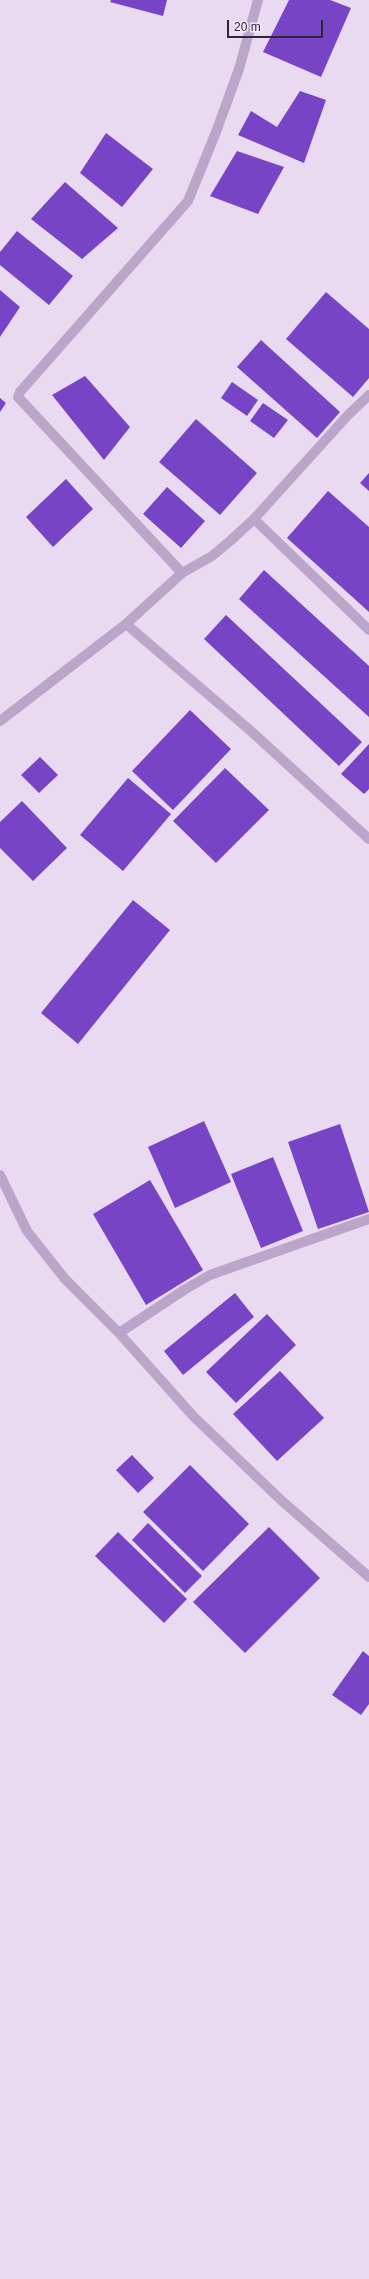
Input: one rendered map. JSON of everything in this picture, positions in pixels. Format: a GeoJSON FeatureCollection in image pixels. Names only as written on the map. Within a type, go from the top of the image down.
{"type":"FeatureCollection","features":[{"type":"Feature","properties":{"kind":"street"},"geometry":{"type":"LineString","coordinates":[[182,573],[18,397],[20,392],[188,201],[239,69],[258,0]]}},
{"type":"Feature","properties":{"kind":"street"},"geometry":{"type":"LineString","coordinates":[[0,721],[126,624],[182,573],[212,556],[254,520],[348,415],[369,396]]}},
{"type":"Feature","properties":{"kind":"street"},"geometry":{"type":"LineString","coordinates":[[254,520],[369,630]]}},
{"type":"Feature","properties":{"kind":"street"},"geometry":{"type":"LineString","coordinates":[[126,624],[252,732],[369,839]]}},
{"type":"Feature","properties":{"kind":"street"},"geometry":{"type":"LineString","coordinates":[[0,1176],[27,1231],[65,1279],[119,1333],[200,1422],[282,1501],[369,1577]]}},
{"type":"Feature","properties":{"kind":"street"},"geometry":{"type":"LineString","coordinates":[[119,1333],[210,1275],[369,1219]]}},
{"type":"Feature","properties":{"kind":"building"},"geometry":{"type":"Polygon","coordinates":[[[111,0],[167,0],[163,16],[110,2],[111,0]]]}},
{"type":"Feature","properties":{"kind":"building"},"geometry":{"type":"Polygon","coordinates":[[[289,0],[330,0],[351,8],[321,77],[263,52],[289,0]]]}},
{"type":"Feature","properties":{"kind":"building"},"geometry":{"type":"Polygon","coordinates":[[[300,91],[326,100],[304,163],[238,135],[251,111],[277,127],[300,91]]]}},
{"type":"Feature","properties":{"kind":"building"},"geometry":{"type":"Polygon","coordinates":[[[106,133],[153,169],[122,207],[80,173],[106,133]]]}},
{"type":"Feature","properties":{"kind":"building"},"geometry":{"type":"Polygon","coordinates":[[[237,151],[284,167],[258,214],[210,196],[237,151]]]}},
{"type":"Feature","properties":{"kind":"building"},"geometry":{"type":"Polygon","coordinates":[[[65,182],[118,228],[82,259],[31,219],[65,182]]]}},
{"type":"Feature","properties":{"kind":"building"},"geometry":{"type":"Polygon","coordinates":[[[17,231],[73,276],[49,305],[0,265],[0,252],[17,231]]]}},
{"type":"Feature","properties":{"kind":"building"},"geometry":{"type":"Polygon","coordinates":[[[0,290],[20,307],[0,337],[0,290]]]}},
{"type":"Feature","properties":{"kind":"building"},"geometry":{"type":"Polygon","coordinates":[[[326,292],[369,329],[369,378],[353,397],[286,339],[326,292]]]}},
{"type":"Feature","properties":{"kind":"building"},"geometry":{"type":"Polygon","coordinates":[[[261,340],[340,412],[317,438],[237,367],[261,340]]]}},
{"type":"Feature","properties":{"kind":"building"},"geometry":{"type":"Polygon","coordinates":[[[85,376],[130,427],[104,460],[52,395],[85,376]]]}},
{"type":"Feature","properties":{"kind":"building"},"geometry":{"type":"Polygon","coordinates":[[[232,382],[258,400],[247,416],[221,398],[232,382]]]}},
{"type":"Feature","properties":{"kind":"building"},"geometry":{"type":"Polygon","coordinates":[[[0,398],[6,403],[0,412],[0,398]]]}},
{"type":"Feature","properties":{"kind":"building"},"geometry":{"type":"Polygon","coordinates":[[[263,403],[288,420],[274,438],[250,421],[263,403]]]}},
{"type":"Feature","properties":{"kind":"building"},"geometry":{"type":"Polygon","coordinates":[[[196,419],[257,473],[220,515],[159,462],[196,419]]]}},
{"type":"Feature","properties":{"kind":"building"},"geometry":{"type":"Polygon","coordinates":[[[369,473],[369,491],[360,483],[369,473]]]}},
{"type":"Feature","properties":{"kind":"building"},"geometry":{"type":"Polygon","coordinates":[[[66,479],[93,509],[53,547],[26,517],[66,479]]]}},
{"type":"Feature","properties":{"kind":"building"},"geometry":{"type":"Polygon","coordinates":[[[167,487],[205,521],[181,548],[143,514],[167,487]]]}},
{"type":"Feature","properties":{"kind":"building"},"geometry":{"type":"Polygon","coordinates":[[[328,491],[369,527],[369,612],[287,538],[328,491]]]}},
{"type":"Feature","properties":{"kind":"building"},"geometry":{"type":"Polygon","coordinates":[[[264,570],[369,666],[369,717],[239,599],[264,570]]]}},
{"type":"Feature","properties":{"kind":"building"},"geometry":{"type":"Polygon","coordinates":[[[226,615],[362,742],[339,766],[204,639],[226,615]]]}},
{"type":"Feature","properties":{"kind":"building"},"geometry":{"type":"Polygon","coordinates":[[[190,710],[231,749],[173,810],[132,771],[190,710]]]}},
{"type":"Feature","properties":{"kind":"building"},"geometry":{"type":"Polygon","coordinates":[[[369,744],[369,789],[364,794],[341,774],[369,744]]]}},
{"type":"Feature","properties":{"kind":"building"},"geometry":{"type":"Polygon","coordinates":[[[40,757],[58,775],[39,793],[21,775],[40,757]]]}},
{"type":"Feature","properties":{"kind":"building"},"geometry":{"type":"Polygon","coordinates":[[[225,768],[269,810],[216,863],[173,821],[225,768]]]}},
{"type":"Feature","properties":{"kind":"building"},"geometry":{"type":"Polygon","coordinates":[[[128,778],[171,814],[123,871],[80,835],[128,778]]]}},
{"type":"Feature","properties":{"kind":"building"},"geometry":{"type":"Polygon","coordinates":[[[22,801],[67,848],[33,881],[0,848],[0,822],[22,801]]]}},
{"type":"Feature","properties":{"kind":"building"},"geometry":{"type":"Polygon","coordinates":[[[133,900],[170,930],[78,1044],[41,1013],[133,900]]]}},
{"type":"Feature","properties":{"kind":"building"},"geometry":{"type":"Polygon","coordinates":[[[204,1121],[231,1182],[175,1208],[148,1147],[204,1121]]]}},
{"type":"Feature","properties":{"kind":"building"},"geometry":{"type":"Polygon","coordinates":[[[340,1124],[369,1212],[318,1229],[288,1142],[340,1124]]]}},
{"type":"Feature","properties":{"kind":"building"},"geometry":{"type":"Polygon","coordinates":[[[273,1157],[303,1231],[261,1248],[231,1174],[273,1157]]]}},
{"type":"Feature","properties":{"kind":"building"},"geometry":{"type":"Polygon","coordinates":[[[150,1180],[203,1270],[146,1305],[93,1214],[150,1180]]]}},
{"type":"Feature","properties":{"kind":"building"},"geometry":{"type":"Polygon","coordinates":[[[235,1293],[254,1317],[183,1375],[164,1351],[235,1293]]]}},
{"type":"Feature","properties":{"kind":"building"},"geometry":{"type":"Polygon","coordinates":[[[267,1314],[296,1345],[236,1403],[206,1372],[267,1314]]]}},
{"type":"Feature","properties":{"kind":"building"},"geometry":{"type":"Polygon","coordinates":[[[280,1371],[324,1418],[277,1461],[233,1414],[280,1371]]]}},
{"type":"Feature","properties":{"kind":"building"},"geometry":{"type":"Polygon","coordinates":[[[132,1455],[154,1478],[138,1493],[116,1470],[132,1455]]]}},
{"type":"Feature","properties":{"kind":"building"},"geometry":{"type":"Polygon","coordinates":[[[190,1465],[249,1524],[203,1571],[143,1512],[190,1465]]]}},
{"type":"Feature","properties":{"kind":"building"},"geometry":{"type":"Polygon","coordinates":[[[148,1523],[202,1576],[185,1593],[132,1540],[148,1523]]]}},
{"type":"Feature","properties":{"kind":"building"},"geometry":{"type":"Polygon","coordinates":[[[269,1527],[320,1578],[245,1653],[193,1602],[269,1527]]]}},
{"type":"Feature","properties":{"kind":"building"},"geometry":{"type":"Polygon","coordinates":[[[118,1532],[187,1599],[164,1623],[95,1556],[118,1532]]]}},
{"type":"Feature","properties":{"kind":"building"},"geometry":{"type":"Polygon","coordinates":[[[363,1651],[369,1656],[369,1704],[361,1715],[332,1695],[363,1651]]]}}]}
